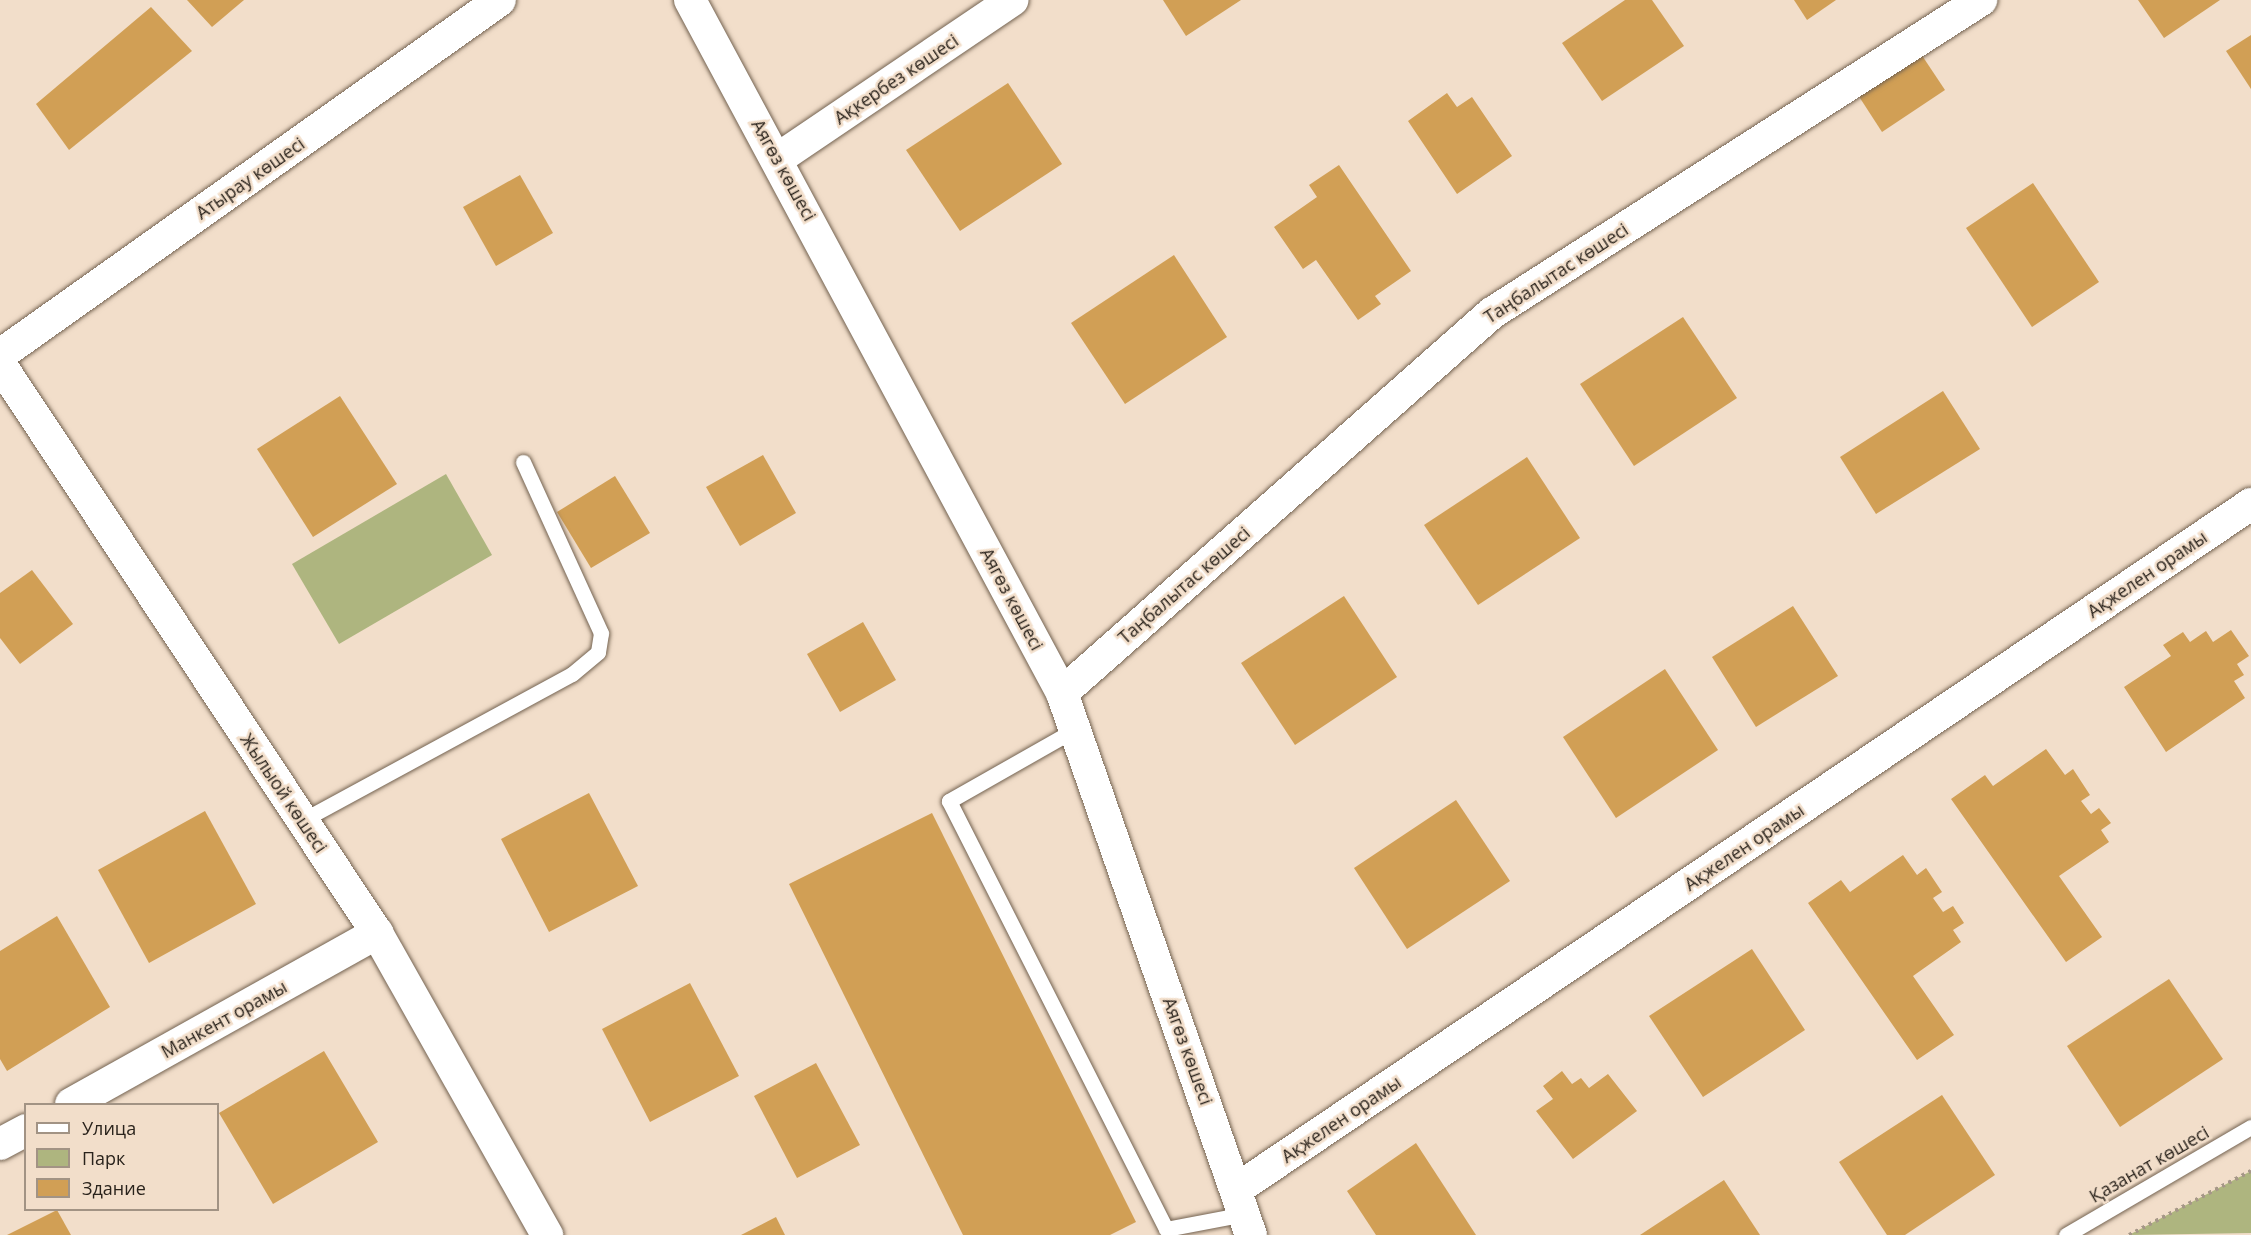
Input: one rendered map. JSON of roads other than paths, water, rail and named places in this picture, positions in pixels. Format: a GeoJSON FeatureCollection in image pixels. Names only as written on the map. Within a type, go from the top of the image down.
{"type":"FeatureCollection","features":[{"type":"Feature","properties":{"kind":"street","name":"Атырау көшесі"},"geometry":{"type":"LineString","coordinates":[[0,355],[500,0]]}},
{"type":"Feature","properties":{"kind":"street","name":"Аягөз көшесі"},"geometry":{"type":"LineString","coordinates":[[690,0],[779,158],[1062,693],[1245,1213]]}},
{"type":"Feature","properties":{"kind":"street","name":"Ақкербез көшесі"},"geometry":{"type":"LineString","coordinates":[[779,158],[1012,0]]}},
{"type":"Feature","properties":{"kind":"street","name":"Таңбалытас көшесі"},"geometry":{"type":"LineString","coordinates":[[1062,693],[1492,313],[1982,0]]}},
{"type":"Feature","properties":{"kind":"street","name":"Жылыой көшесі"},"geometry":{"type":"LineString","coordinates":[[0,364],[377,933],[546,1235]]}},
{"type":"Feature","properties":{"kind":"street","name":"Ақжелен орамы"},"geometry":{"type":"LineString","coordinates":[[1245,1213],[2251,504]]}},
{"type":"Feature","properties":{"kind":"street","name":"Манкент орамы"},"geometry":{"type":"LineString","coordinates":[[73,1103],[377,933]]}},
{"type":"Feature","properties":{"kind":"street"},"geometry":{"type":"LineString","coordinates":[[0,1144],[24,1131]]}},
{"type":"Feature","properties":{"kind":"lane"},"geometry":{"type":"LineString","coordinates":[[303,820],[572,674],[598,652],[601,633],[523,462]]}},
{"type":"Feature","properties":{"kind":"lane"},"geometry":{"type":"LineString","coordinates":[[1074,730],[948,801],[1166,1229],[1245,1213]]}},
{"type":"Feature","properties":{"kind":"lane","name":"Қазанат көшесі"},"geometry":{"type":"LineString","coordinates":[[2066,1235],[2251,1127]]}}]}
